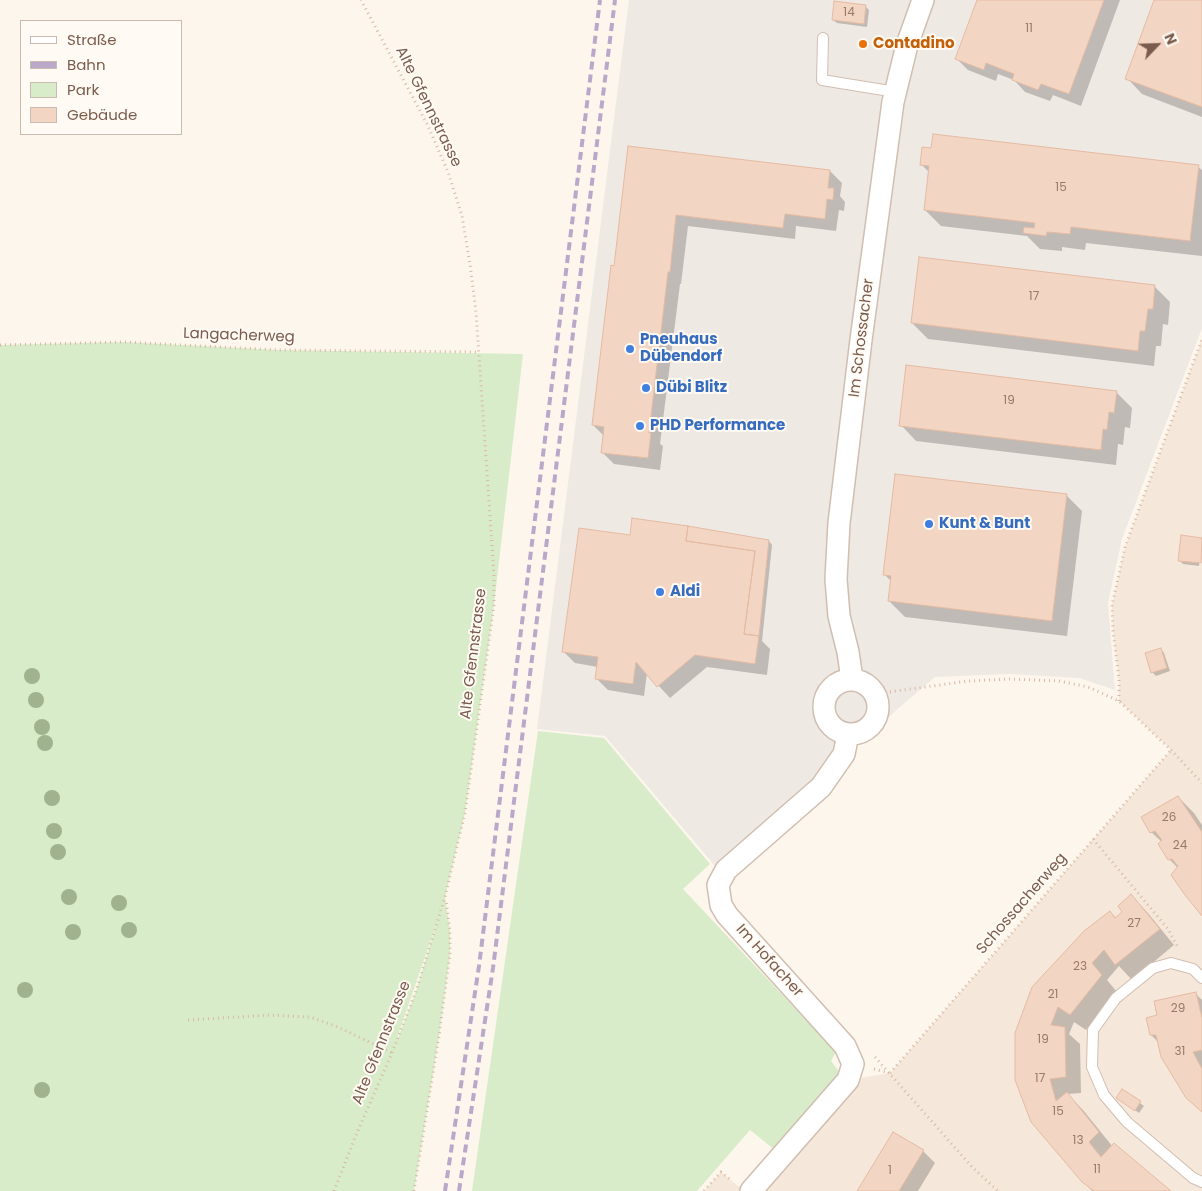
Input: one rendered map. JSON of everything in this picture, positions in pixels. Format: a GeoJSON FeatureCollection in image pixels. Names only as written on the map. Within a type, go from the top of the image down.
{"type":"FeatureCollection","features":[{"type":"Feature","properties":{"kind":"street","name":"Im Schossacher"},"geometry":{"type":"LineString","coordinates":[[852,679],[848,652],[839,616],[836,579],[839,524],[886,148],[907,45],[923,0]]}},
{"type":"Feature","properties":{"kind":"street"},"geometry":{"type":"LineString","coordinates":[[852,679],[866,683],[876,694],[878,706],[876,717],[869,727],[860,733],[848,734],[832,726],[824,712],[826,695],[836,683],[852,679]]}},
{"type":"Feature","properties":{"kind":"street","name":"Im Hofacher"},"geometry":{"type":"LineString","coordinates":[[743,1188],[848,1080],[854,1064],[845,1046],[727,915],[721,905],[718,885],[726,870],[821,788],[844,754],[848,734]]}},
{"type":"Feature","properties":{"kind":"lane"},"geometry":{"type":"LineString","coordinates":[[823,38],[822,80],[896,92]]}},
{"type":"Feature","properties":{"kind":"lane"},"geometry":{"type":"LineString","coordinates":[[1202,978],[1193,969],[1171,963],[1153,968],[1116,998],[1093,1030],[1092,1066],[1104,1095],[1127,1122],[1193,1178],[1202,1182]]}},
{"type":"Feature","properties":{"kind":"path","name":"Alte Gfennstrasse"},"geometry":{"type":"LineString","coordinates":[[334,1191],[416,991],[445,897],[465,813],[494,605],[494,575],[476,312],[462,216],[448,172],[428,126],[361,0]]}},
{"type":"Feature","properties":{"kind":"path"},"geometry":{"type":"LineString","coordinates":[[1119,701],[1119,680],[1112,605],[1125,547],[1202,339]]}},
{"type":"Feature","properties":{"kind":"path","name":"Langacherweg"},"geometry":{"type":"LineString","coordinates":[[0,345],[124,342],[278,350],[478,352]]}},
{"type":"Feature","properties":{"kind":"path"},"geometry":{"type":"LineString","coordinates":[[876,694],[968,681],[1010,679],[1059,681],[1088,687],[1119,701],[1202,782]]}},
{"type":"Feature","properties":{"kind":"path","name":"Schossacherweg"},"geometry":{"type":"LineString","coordinates":[[890,1073],[1171,750]]}},
{"type":"Feature","properties":{"kind":"path"},"geometry":{"type":"LineString","coordinates":[[1093,839],[1168,929],[1178,949],[1176,965]]}},
{"type":"Feature","properties":{"kind":"path"},"geometry":{"type":"LineString","coordinates":[[414,1191],[450,954],[450,931],[445,897]]}},
{"type":"Feature","properties":{"kind":"path"},"geometry":{"type":"LineString","coordinates":[[188,1020],[270,1016],[310,1017],[338,1027],[392,1053]]}},
{"type":"Feature","properties":{"kind":"path"},"geometry":{"type":"LineString","coordinates":[[871,1052],[973,1168],[998,1191]]}},
{"type":"Feature","properties":{"kind":"path"},"geometry":{"type":"LineString","coordinates":[[704,1191],[721,1172],[743,1188]]}},
{"type":"Feature","properties":{"kind":"shaded area"},"geometry":{"type":"Polygon","coordinates":[[[629,0],[1202,0],[1202,328],[1122,539],[1108,603],[1115,690],[1079,678],[1010,674],[935,677],[715,866],[605,736],[537,729],[629,0]]]}},
{"type":"Feature","properties":{"kind":"shaded area"},"geometry":{"type":"Polygon","coordinates":[[[1202,339],[1202,1191],[751,1191],[848,1080],[890,1073],[1171,750],[1119,701],[1119,680],[1112,605],[1125,547],[1202,339]]]}},
{"type":"Feature","properties":{"kind":"shaded area"},"geometry":{"type":"Polygon","coordinates":[[[721,1172],[744,1191],[704,1191],[721,1172]]]}},
{"type":"Feature","properties":{"kind":"green space"},"geometry":{"type":"Polygon","coordinates":[[[124,342],[278,350],[523,354],[494,605],[465,813],[445,897],[450,931],[450,954],[414,1191],[0,1191],[0,345],[124,342]],[[438,919],[397,1038],[416,991],[438,919]]]}},
{"type":"Feature","properties":{"kind":"green space"},"geometry":{"type":"Polygon","coordinates":[[[538,731],[604,738],[710,864],[683,889],[836,1052],[831,1061],[841,1074],[775,1150],[750,1130],[697,1191],[472,1191],[538,731]]]}},
{"type":"Feature","properties":{"kind":"building"},"geometry":{"type":"Polygon","coordinates":[[[977,0],[1104,0],[1069,94],[1041,84],[1038,90],[1012,80],[1014,74],[986,63],[984,70],[955,59],[977,0]]]}},
{"type":"Feature","properties":{"kind":"building"},"geometry":{"type":"Polygon","coordinates":[[[1154,0],[1202,0],[1202,107],[1125,79],[1154,0]]]}},
{"type":"Feature","properties":{"kind":"building"},"geometry":{"type":"Polygon","coordinates":[[[834,1],[866,5],[864,24],[832,20],[834,1]]]}},
{"type":"Feature","properties":{"kind":"building"},"geometry":{"type":"Polygon","coordinates":[[[933,134],[1199,165],[1190,241],[1071,227],[1070,234],[1047,232],[1046,236],[1023,233],[1024,227],[1034,228],[1035,223],[924,210],[929,166],[920,165],[922,147],[931,148],[933,134]]]}},
{"type":"Feature","properties":{"kind":"building","name":"Pneuhaus Dübendorf"},"geometry":{"type":"Polygon","coordinates":[[[628,146],[830,170],[828,188],[834,188],[833,200],[827,199],[825,219],[785,214],[783,228],[676,215],[649,433],[651,433],[648,458],[601,453],[604,427],[592,425],[611,265],[614,266],[628,146]]]}},
{"type":"Feature","properties":{"kind":"building"},"geometry":{"type":"Polygon","coordinates":[[[919,257],[1155,285],[1153,309],[1148,309],[1145,331],[1140,331],[1138,351],[911,323],[919,257]]]}},
{"type":"Feature","properties":{"kind":"building"},"geometry":{"type":"Polygon","coordinates":[[[906,365],[1117,391],[1114,413],[1109,412],[1107,430],[1103,429],[1101,450],[899,426],[906,365]]]}},
{"type":"Feature","properties":{"kind":"building"},"geometry":{"type":"Polygon","coordinates":[[[895,474],[1067,494],[1052,621],[888,601],[891,576],[883,575],[895,474]]]}},
{"type":"Feature","properties":{"kind":"building","name":"Aldi"},"geometry":{"type":"Polygon","coordinates":[[[632,518],[688,526],[686,541],[755,551],[744,634],[759,636],[755,664],[695,655],[657,687],[636,662],[633,684],[595,679],[598,657],[562,652],[579,528],[630,535],[632,518]]]}},
{"type":"Feature","properties":{"kind":"building"},"geometry":{"type":"Polygon","coordinates":[[[688,526],[769,540],[759,636],[744,634],[755,551],[686,541],[688,526]]]}},
{"type":"Feature","properties":{"kind":"building"},"geometry":{"type":"Polygon","coordinates":[[[1181,535],[1202,538],[1201,563],[1178,561],[1181,535]]]}},
{"type":"Feature","properties":{"kind":"building"},"geometry":{"type":"Polygon","coordinates":[[[1161,648],[1167,668],[1151,673],[1145,653],[1161,648]]]}},
{"type":"Feature","properties":{"kind":"building"},"geometry":{"type":"Polygon","coordinates":[[[1178,796],[1202,832],[1202,916],[1171,875],[1178,866],[1172,859],[1168,860],[1158,844],[1162,840],[1155,831],[1150,833],[1141,817],[1178,796]]]}},
{"type":"Feature","properties":{"kind":"building"},"geometry":{"type":"Polygon","coordinates":[[[1131,894],[1160,929],[1115,965],[1104,950],[1092,963],[1102,975],[1070,1015],[1058,1007],[1051,1025],[1065,1027],[1066,1077],[1050,1079],[1056,1101],[1067,1092],[1099,1132],[1089,1142],[1101,1157],[1114,1143],[1171,1191],[1094,1191],[1082,1182],[1031,1122],[1015,1080],[1015,1033],[1032,987],[1084,931],[1110,911],[1115,918],[1122,912],[1118,906],[1131,894]]]}},
{"type":"Feature","properties":{"kind":"building"},"geometry":{"type":"Polygon","coordinates":[[[1196,992],[1202,1018],[1202,1050],[1193,1052],[1202,1069],[1202,1112],[1186,1098],[1161,1057],[1156,1035],[1150,1035],[1146,1018],[1157,1015],[1154,1001],[1196,992]]]}},
{"type":"Feature","properties":{"kind":"building"},"geometry":{"type":"Polygon","coordinates":[[[1122,1089],[1141,1101],[1135,1111],[1116,1098],[1122,1089]]]}},
{"type":"Feature","properties":{"kind":"building"},"geometry":{"type":"Polygon","coordinates":[[[893,1132],[924,1150],[899,1191],[857,1191],[893,1132]]]}},
{"type":"Feature","properties":{"kind":"railway"},"geometry":{"type":"LineString","coordinates":[[445,1191],[479,966],[600,0]]}},
{"type":"Feature","properties":{"kind":"railway"},"geometry":{"type":"LineString","coordinates":[[459,1191],[493,968],[615,0]]}},
{"type":"Feature","properties":{"kind":"place","name":"Contadino"},"geometry":{"type":"Point","coordinates":[863,44]}},
{"type":"Feature","properties":{"kind":"place","name":"Pneuhaus Dübendorf"},"geometry":{"type":"Point","coordinates":[630,349]}},
{"type":"Feature","properties":{"kind":"place","name":"Dübi Blitz"},"geometry":{"type":"Point","coordinates":[646,388]}},
{"type":"Feature","properties":{"kind":"place","name":"PHD Performance"},"geometry":{"type":"Point","coordinates":[640,426]}},
{"type":"Feature","properties":{"kind":"place","name":"Kunt & Bunt"},"geometry":{"type":"Point","coordinates":[929,524]}},
{"type":"Feature","properties":{"kind":"place","name":"Aldi"},"geometry":{"type":"Point","coordinates":[660,592]}}]}
